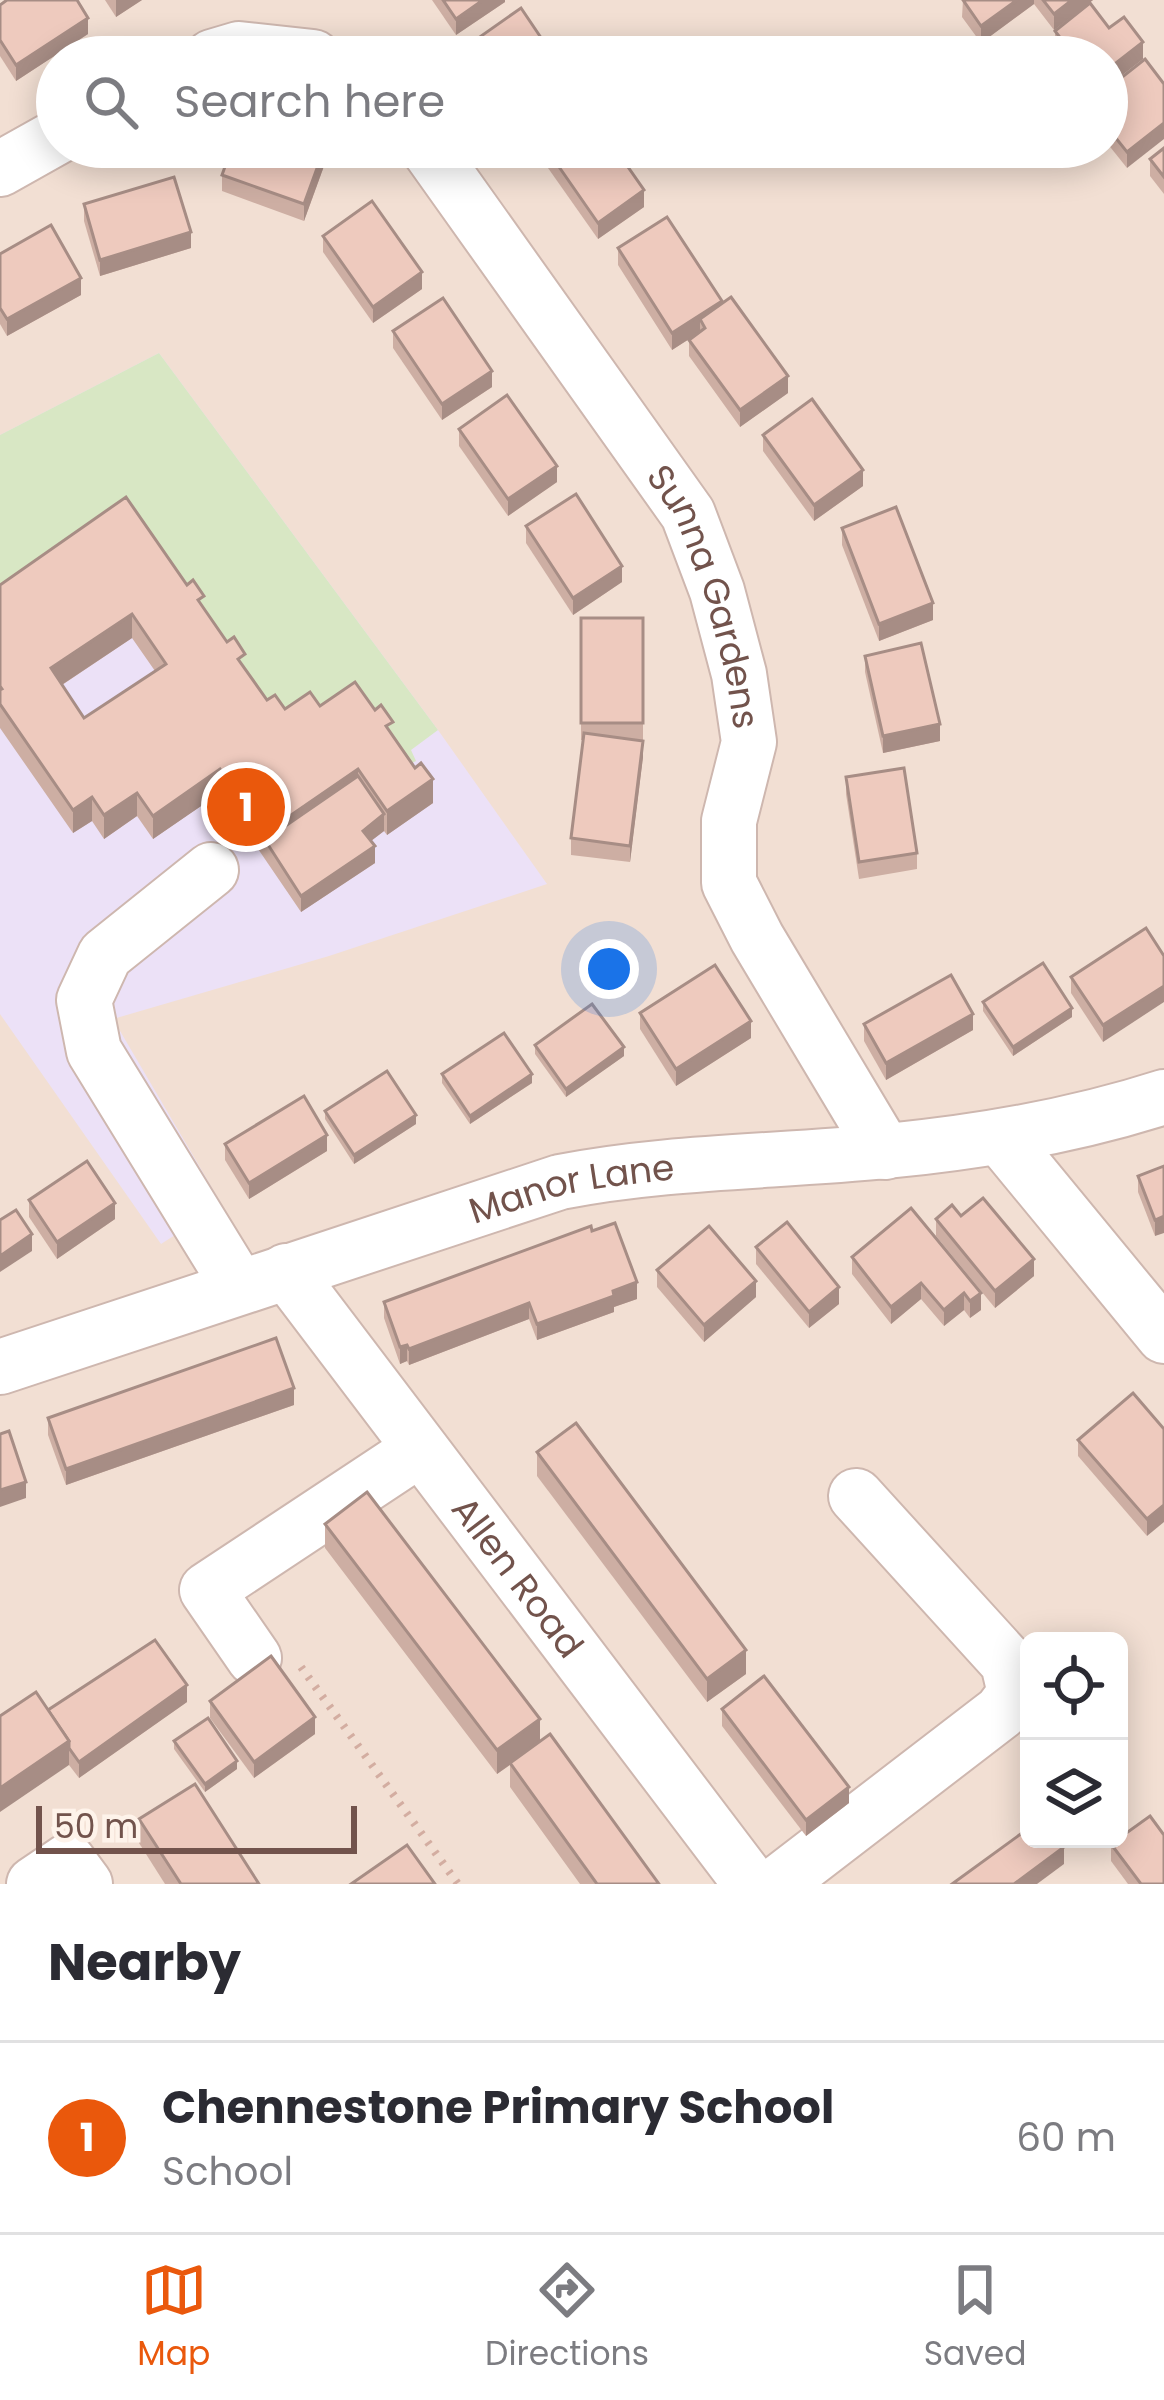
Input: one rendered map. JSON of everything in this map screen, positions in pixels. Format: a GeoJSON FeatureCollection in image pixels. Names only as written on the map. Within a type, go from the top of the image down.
{"type":"FeatureCollection","features":[{"type":"Feature","properties":{"kind":"street"},"geometry":{"type":"LineString","coordinates":[[0,170],[36,149]]}},
{"type":"Feature","properties":{"kind":"street","name":"Sunna Gardens"},"geometry":{"type":"LineString","coordinates":[[442,168],[688,514],[717,591],[739,674],[749,742],[729,821],[729,883],[885,1152]]}},
{"type":"Feature","properties":{"kind":"street","name":"Allen Road"},"geometry":{"type":"LineString","coordinates":[[211,870],[105,956],[84,1000],[94,1051],[262,1279],[420,1449],[751,1884]]}},
{"type":"Feature","properties":{"kind":"street","name":"Manor Lane"},"geometry":{"type":"LineString","coordinates":[[0,1367],[582,1178],[626,1169],[885,1152],[1001,1138],[1164,1096]]}},
{"type":"Feature","properties":{"kind":"street"},"geometry":{"type":"LineString","coordinates":[[1001,1138],[1164,1336]]}},
{"type":"Feature","properties":{"kind":"street"},"geometry":{"type":"LineString","coordinates":[[254,1658],[207,1590],[420,1449]]}},
{"type":"Feature","properties":{"kind":"street"},"geometry":{"type":"LineString","coordinates":[[777,1884],[1001,1712],[1015,1694],[1008,1664],[856,1496]]}},
{"type":"Feature","properties":{"kind":"path"},"geometry":{"type":"LineString","coordinates":[[254,1658],[292,1655],[458,1884]]}},
{"type":"Feature","properties":{"kind":"shaded area"},"geometry":{"type":"Polygon","coordinates":[[[0,0],[1164,0],[1164,1884],[0,1884],[0,0]]]}},
{"type":"Feature","properties":{"kind":"shaded area"},"geometry":{"type":"Polygon","coordinates":[[[159,353],[547,884],[329,956],[113,1019],[222,1205],[161,1244],[0,1014],[0,435],[159,353]]]}},
{"type":"Feature","properties":{"kind":"green space"},"geometry":{"type":"Polygon","coordinates":[[[159,353],[438,730],[411,750],[416,761],[285,733],[198,623],[0,609],[0,435],[159,353]]]}},
{"type":"Feature","properties":{"kind":"building"},"geometry":{"type":"Polygon","coordinates":[[[7,0],[77,0],[88,18],[60,36],[36,36],[36,52],[16,65],[0,40],[0,5],[7,0]]]}},
{"type":"Feature","properties":{"kind":"building"},"geometry":{"type":"Polygon","coordinates":[[[443,0],[483,0],[456,19],[443,0]]]}},
{"type":"Feature","properties":{"kind":"building"},"geometry":{"type":"Polygon","coordinates":[[[963,0],[1017,0],[981,26],[963,0]]]}},
{"type":"Feature","properties":{"kind":"building"},"geometry":{"type":"Polygon","coordinates":[[[1043,0],[1072,0],[1054,14],[1043,0]]]}},
{"type":"Feature","properties":{"kind":"building"},"geometry":{"type":"Polygon","coordinates":[[[1090,3],[1109,28],[1124,17],[1143,42],[1128,54],[1128,36],[1059,36],[1055,31],[1090,3]]]}},
{"type":"Feature","properties":{"kind":"building"},"geometry":{"type":"Polygon","coordinates":[[[521,8],[540,36],[481,36],[521,8]]]}},
{"type":"Feature","properties":{"kind":"building"},"geometry":{"type":"Polygon","coordinates":[[[1145,59],[1164,84],[1164,123],[1128,151],[1128,72],[1145,59]]]}},
{"type":"Feature","properties":{"kind":"building"},"geometry":{"type":"Polygon","coordinates":[[[1164,148],[1164,177],[1150,159],[1164,148]]]}},
{"type":"Feature","properties":{"kind":"building"},"geometry":{"type":"Polygon","coordinates":[[[224,168],[317,168],[304,204],[222,175],[224,168]]]}},
{"type":"Feature","properties":{"kind":"building"},"geometry":{"type":"Polygon","coordinates":[[[560,168],[629,168],[644,190],[598,223],[560,168]]]}},
{"type":"Feature","properties":{"kind":"building"},"geometry":{"type":"Polygon","coordinates":[[[174,177],[191,232],[100,260],[84,204],[174,177]]]}},
{"type":"Feature","properties":{"kind":"building"},"geometry":{"type":"Polygon","coordinates":[[[372,201],[422,272],[373,307],[323,236],[372,201]]]}},
{"type":"Feature","properties":{"kind":"building"},"geometry":{"type":"Polygon","coordinates":[[[667,217],[722,301],[672,333],[618,248],[667,217]]]}},
{"type":"Feature","properties":{"kind":"building"},"geometry":{"type":"Polygon","coordinates":[[[51,225],[81,278],[7,319],[0,308],[0,254],[51,225]]]}},
{"type":"Feature","properties":{"kind":"building"},"geometry":{"type":"Polygon","coordinates":[[[731,297],[788,376],[740,410],[689,340],[705,328],[700,319],[731,297]]]}},
{"type":"Feature","properties":{"kind":"building"},"geometry":{"type":"Polygon","coordinates":[[[443,298],[492,371],[442,404],[393,331],[443,298]]]}},
{"type":"Feature","properties":{"kind":"building"},"geometry":{"type":"Polygon","coordinates":[[[507,395],[557,466],[508,499],[459,429],[507,395]]]}},
{"type":"Feature","properties":{"kind":"building"},"geometry":{"type":"Polygon","coordinates":[[[812,399],[863,470],[814,505],[763,435],[812,399]]]}},
{"type":"Feature","properties":{"kind":"building"},"geometry":{"type":"Polygon","coordinates":[[[576,494],[622,566],[573,598],[526,526],[576,494]]]}},
{"type":"Feature","properties":{"kind":"building"},"geometry":{"type":"Polygon","coordinates":[[[126,497],[187,585],[193,580],[204,596],[198,600],[227,642],[234,637],[245,654],[238,659],[267,700],[275,695],[285,709],[310,692],[320,706],[355,682],[375,710],[381,705],[393,722],[386,726],[415,768],[421,763],[433,779],[387,811],[358,769],[265,833],[220,769],[153,816],[137,793],[104,815],[92,797],[73,810],[0,704],[0,585],[126,497]],[[132,614],[51,668],[84,718],[166,664],[132,614]]]}},
{"type":"Feature","properties":{"kind":"building"},"geometry":{"type":"Polygon","coordinates":[[[896,507],[933,603],[879,624],[842,528],[896,507]]]}},
{"type":"Feature","properties":{"kind":"building"},"geometry":{"type":"Polygon","coordinates":[[[581,618],[643,618],[643,723],[581,723],[581,618]]]}},
{"type":"Feature","properties":{"kind":"building"},"geometry":{"type":"Polygon","coordinates":[[[921,643],[940,724],[883,736],[865,656],[921,643]]]}},
{"type":"Feature","properties":{"kind":"building"},"geometry":{"type":"Polygon","coordinates":[[[584,733],[643,741],[630,846],[571,838],[584,733]]]}},
{"type":"Feature","properties":{"kind":"building"},"geometry":{"type":"Polygon","coordinates":[[[904,768],[917,853],[859,862],[846,777],[904,768]]]}},
{"type":"Feature","properties":{"kind":"building"},"geometry":{"type":"Polygon","coordinates":[[[358,776],[384,814],[363,831],[375,846],[301,896],[265,840],[358,776]]]}},
{"type":"Feature","properties":{"kind":"building"},"geometry":{"type":"Polygon","coordinates":[[[1146,928],[1164,956],[1164,986],[1103,1025],[1071,977],[1146,928]]]}},
{"type":"Feature","properties":{"kind":"building"},"geometry":{"type":"Polygon","coordinates":[[[1043,963],[1072,1008],[1013,1047],[983,1002],[1043,963]]]}},
{"type":"Feature","properties":{"kind":"building"},"geometry":{"type":"Polygon","coordinates":[[[715,965],[751,1021],[676,1069],[640,1013],[715,965]]]}},
{"type":"Feature","properties":{"kind":"building"},"geometry":{"type":"Polygon","coordinates":[[[951,975],[973,1014],[886,1063],[864,1024],[951,975]]]}},
{"type":"Feature","properties":{"kind":"building"},"geometry":{"type":"Polygon","coordinates":[[[592,1004],[624,1047],[566,1089],[535,1045],[592,1004]]]}},
{"type":"Feature","properties":{"kind":"building"},"geometry":{"type":"Polygon","coordinates":[[[504,1033],[532,1074],[470,1116],[442,1074],[504,1033]]]}},
{"type":"Feature","properties":{"kind":"building"},"geometry":{"type":"Polygon","coordinates":[[[387,1071],[416,1115],[354,1155],[325,1111],[387,1071]]]}},
{"type":"Feature","properties":{"kind":"building"},"geometry":{"type":"Polygon","coordinates":[[[304,1096],[327,1135],[249,1183],[225,1144],[304,1096]]]}},
{"type":"Feature","properties":{"kind":"building"},"geometry":{"type":"Polygon","coordinates":[[[87,1161],[115,1203],[57,1242],[29,1200],[87,1161]]]}},
{"type":"Feature","properties":{"kind":"building"},"geometry":{"type":"Polygon","coordinates":[[[1164,1166],[1164,1216],[1155,1220],[1138,1176],[1164,1166]]]}},
{"type":"Feature","properties":{"kind":"building"},"geometry":{"type":"Polygon","coordinates":[[[983,1198],[1034,1259],[995,1291],[936,1219],[952,1205],[961,1216],[983,1198]]]}},
{"type":"Feature","properties":{"kind":"building"},"geometry":{"type":"Polygon","coordinates":[[[911,1208],[981,1293],[970,1301],[964,1293],[944,1310],[921,1283],[891,1307],[852,1257],[911,1208]]]}},
{"type":"Feature","properties":{"kind":"building"},"geometry":{"type":"Polygon","coordinates":[[[16,1210],[32,1234],[0,1256],[0,1220],[16,1210]]]}},
{"type":"Feature","properties":{"kind":"building"},"geometry":{"type":"Polygon","coordinates":[[[787,1222],[839,1287],[809,1312],[756,1247],[787,1222]]]}},
{"type":"Feature","properties":{"kind":"building"},"geometry":{"type":"Polygon","coordinates":[[[615,1223],[637,1282],[613,1291],[614,1296],[537,1324],[529,1303],[409,1349],[400,1347],[384,1302],[591,1226],[592,1231],[615,1223]]]}},
{"type":"Feature","properties":{"kind":"building"},"geometry":{"type":"Polygon","coordinates":[[[709,1226],[756,1281],[704,1325],[657,1270],[709,1226]]]}},
{"type":"Feature","properties":{"kind":"building"},"geometry":{"type":"Polygon","coordinates":[[[276,1338],[294,1388],[66,1469],[48,1418],[276,1338]]]}},
{"type":"Feature","properties":{"kind":"building"},"geometry":{"type":"Polygon","coordinates":[[[1133,1393],[1164,1429],[1164,1505],[1147,1519],[1078,1440],[1133,1393]]]}},
{"type":"Feature","properties":{"kind":"building"},"geometry":{"type":"Polygon","coordinates":[[[576,1423],[746,1650],[707,1679],[537,1452],[576,1423]]]}},
{"type":"Feature","properties":{"kind":"building"},"geometry":{"type":"Polygon","coordinates":[[[9,1431],[26,1482],[0,1490],[0,1434],[9,1431]]]}},
{"type":"Feature","properties":{"kind":"building"},"geometry":{"type":"Polygon","coordinates":[[[367,1492],[540,1719],[497,1750],[325,1524],[367,1492]]]}},
{"type":"Feature","properties":{"kind":"building"},"geometry":{"type":"Polygon","coordinates":[[[155,1640],[187,1685],[79,1762],[48,1710],[155,1640]]]}},
{"type":"Feature","properties":{"kind":"building"},"geometry":{"type":"Polygon","coordinates":[[[271,1656],[315,1717],[254,1762],[210,1701],[271,1656]]]}},
{"type":"Feature","properties":{"kind":"building"},"geometry":{"type":"Polygon","coordinates":[[[764,1676],[849,1787],[806,1820],[722,1709],[764,1676]]]}},
{"type":"Feature","properties":{"kind":"building"},"geometry":{"type":"Polygon","coordinates":[[[36,1692],[69,1741],[0,1788],[0,1716],[36,1692]]]}},
{"type":"Feature","properties":{"kind":"building"},"geometry":{"type":"Polygon","coordinates":[[[208,1718],[237,1761],[205,1784],[174,1741],[208,1718]]]}},
{"type":"Feature","properties":{"kind":"building"},"geometry":{"type":"Polygon","coordinates":[[[550,1734],[659,1884],[597,1884],[510,1763],[550,1734]]]}},
{"type":"Feature","properties":{"kind":"building"},"geometry":{"type":"Polygon","coordinates":[[[195,1784],[259,1884],[181,1884],[139,1819],[195,1784]]]}},
{"type":"Feature","properties":{"kind":"building"},"geometry":{"type":"Polygon","coordinates":[[[1150,1816],[1164,1835],[1164,1884],[1141,1884],[1114,1848],[1128,1848],[1128,1832],[1150,1816]]]}},
{"type":"Feature","properties":{"kind":"building"},"geometry":{"type":"Polygon","coordinates":[[[1020,1835],[1020,1848],[1063,1848],[1014,1884],[952,1884],[1020,1835]]]}},
{"type":"Feature","properties":{"kind":"building"},"geometry":{"type":"Polygon","coordinates":[[[407,1845],[435,1884],[351,1884],[407,1845]]]}},
{"type":"Feature","properties":{"kind":"place","name":"Chennestone Primary School"},"geometry":{"type":"Point","coordinates":[246,807]}}]}
